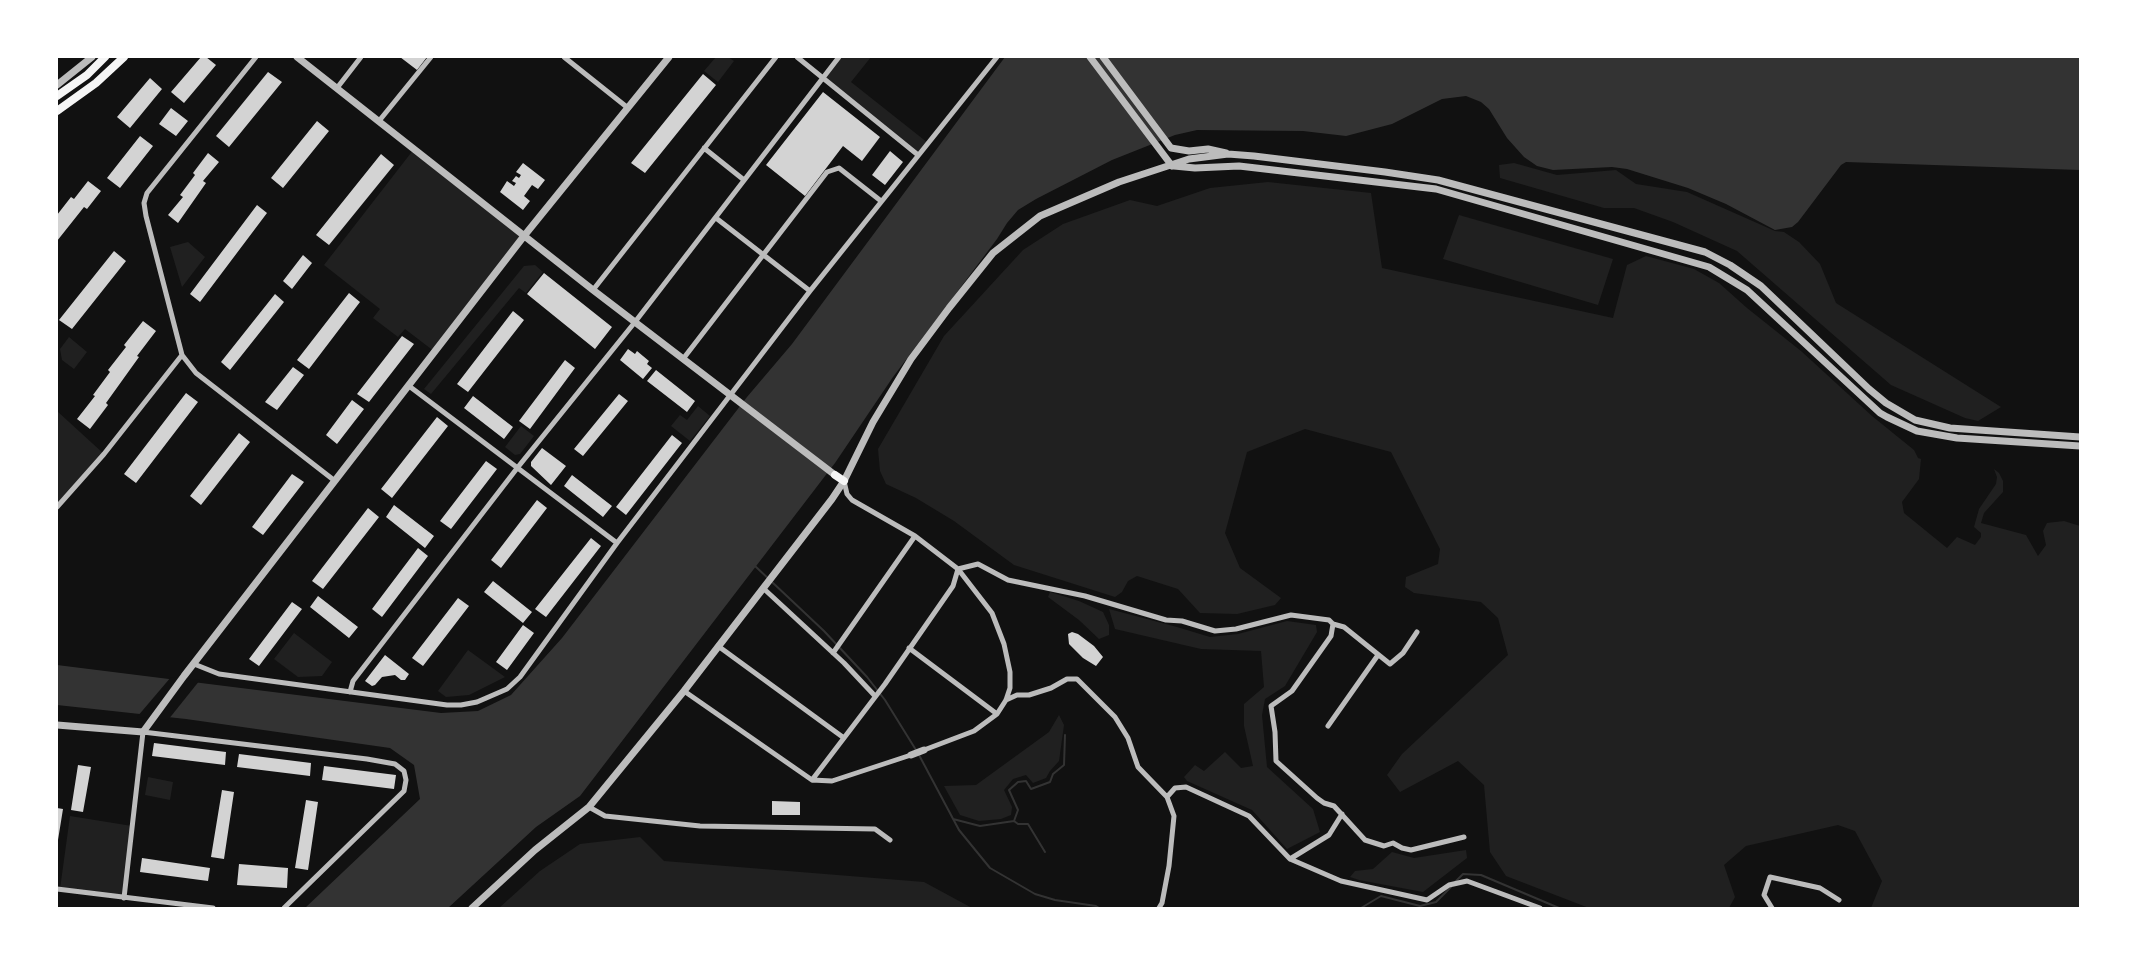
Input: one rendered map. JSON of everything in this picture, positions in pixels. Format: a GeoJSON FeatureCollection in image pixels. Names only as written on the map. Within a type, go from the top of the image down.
{"type":"FeatureCollection","features":[{"type":"Feature","properties":{"kind":"main road"},"geometry":{"type":"LineString","coordinates":[[57,96],[87,75],[105,57]]}},
{"type":"Feature","properties":{"kind":"main road"},"geometry":{"type":"LineString","coordinates":[[108,72],[124,57]]}},
{"type":"Feature","properties":{"kind":"main road"},"geometry":{"type":"LineString","coordinates":[[57,111],[108,72],[132,57]]}},
{"type":"Feature","properties":{"kind":"main road"},"geometry":{"type":"LineString","coordinates":[[835,475],[844,481]]}},
{"type":"Feature","properties":{"kind":"street"},"geometry":{"type":"LineString","coordinates":[[57,85],[92,57]]}},
{"type":"Feature","properties":{"kind":"street"},"geometry":{"type":"LineString","coordinates":[[256,57],[147,192],[144,203],[146,216],[182,355],[195,373],[335,482]]}},
{"type":"Feature","properties":{"kind":"street"},"geometry":{"type":"LineString","coordinates":[[297,57],[593,290],[835,475]]}},
{"type":"Feature","properties":{"kind":"street"},"geometry":{"type":"LineString","coordinates":[[337,88],[361,57]]}},
{"type":"Feature","properties":{"kind":"street"},"geometry":{"type":"LineString","coordinates":[[379,121],[431,57]]}},
{"type":"Feature","properties":{"kind":"street"},"geometry":{"type":"LineString","coordinates":[[124,898],[145,730],[184,676],[524,236],[669,57]]}},
{"type":"Feature","properties":{"kind":"street"},"geometry":{"type":"LineString","coordinates":[[593,290],[776,57]]}},
{"type":"Feature","properties":{"kind":"street"},"geometry":{"type":"LineString","coordinates":[[797,57],[918,155]]}},
{"type":"Feature","properties":{"kind":"street"},"geometry":{"type":"LineString","coordinates":[[351,692],[353,681],[518,467],[716,218],[839,57]]}},
{"type":"Feature","properties":{"kind":"street"},"geometry":{"type":"LineString","coordinates":[[194,664],[219,674],[461,705],[477,702],[507,688],[520,676],[617,543],[734,398],[810,291],[996,57]]}},
{"type":"Feature","properties":{"kind":"street"},"geometry":{"type":"LineString","coordinates":[[1090,57],[1172,166],[1195,168],[1239,166],[1436,189],[1708,267],[1747,290],[1887,417],[1917,431],[1955,438],[2080,446]]}},
{"type":"Feature","properties":{"kind":"street"},"geometry":{"type":"LineString","coordinates":[[1103,57],[1171,148],[1189,151],[1208,149],[1228,154],[1377,170],[1438,180],[1705,252],[1730,265],[1761,286],[1869,389],[1886,403],[1915,420],[1950,428],[2080,437]]}},
{"type":"Feature","properties":{"kind":"street"},"geometry":{"type":"LineString","coordinates":[[568,58],[628,108]]}},
{"type":"Feature","properties":{"kind":"street"},"geometry":{"type":"LineString","coordinates":[[704,148],[744,180]]}},
{"type":"Feature","properties":{"kind":"street"},"geometry":{"type":"LineString","coordinates":[[472,908],[535,850],[589,807],[684,691],[844,481],[873,422],[911,359],[993,253],[1040,216],[1119,182],[1189,159],[1228,154]]}},
{"type":"Feature","properties":{"kind":"street"},"geometry":{"type":"LineString","coordinates":[[683,358],[827,172],[839,168],[881,201]]}},
{"type":"Feature","properties":{"kind":"street"},"geometry":{"type":"LineString","coordinates":[[716,218],[810,291]]}},
{"type":"Feature","properties":{"kind":"street"},"geometry":{"type":"LineString","coordinates":[[57,507],[104,454],[182,355]]}},
{"type":"Feature","properties":{"kind":"street"},"geometry":{"type":"LineString","coordinates":[[409,386],[617,543]]}},
{"type":"Feature","properties":{"kind":"street"},"geometry":{"type":"LineString","coordinates":[[684,691],[812,780],[832,781],[911,755],[974,731],[997,714],[1010,688],[1010,672],[1004,644],[992,613],[958,569],[915,536],[852,500],[847,494],[844,481]]}},
{"type":"Feature","properties":{"kind":"street"},"geometry":{"type":"LineString","coordinates":[[833,653],[915,536]]}},
{"type":"Feature","properties":{"kind":"street"},"geometry":{"type":"LineString","coordinates":[[958,569],[978,564],[1008,580],[1085,596],[1166,620],[1182,621],[1215,630],[1236,628],[1291,615],[1329,620],[1333,624],[1344,627],[1390,664],[1403,654],[1417,632]]}},
{"type":"Feature","properties":{"kind":"street"},"geometry":{"type":"LineString","coordinates":[[812,780],[885,684],[953,586],[958,569]]}},
{"type":"Feature","properties":{"kind":"street"},"geometry":{"type":"LineString","coordinates":[[763,588],[875,696]]}},
{"type":"Feature","properties":{"kind":"street"},"geometry":{"type":"LineString","coordinates":[[1333,624],[1331,636],[1296,686],[1271,706],[1276,761],[1317,798],[1335,806],[1365,840],[1384,846],[1393,843],[1411,850],[1464,837]]}},
{"type":"Feature","properties":{"kind":"street"},"geometry":{"type":"LineString","coordinates":[[718,646],[843,738]]}},
{"type":"Feature","properties":{"kind":"street"},"geometry":{"type":"LineString","coordinates":[[909,648],[997,714]]}},
{"type":"Feature","properties":{"kind":"street"},"geometry":{"type":"LineString","coordinates":[[1328,726],[1378,655]]}},
{"type":"Feature","properties":{"kind":"street"},"geometry":{"type":"LineString","coordinates":[[1006,700],[1017,695],[1029,695],[1051,688],[1067,679],[1077,679],[1115,717],[1128,738],[1138,767],[1167,797],[1174,816],[1169,866],[1159,908]]}},
{"type":"Feature","properties":{"kind":"street"},"geometry":{"type":"LineString","coordinates":[[57,725],[145,730],[367,759],[395,764],[404,771],[406,780],[404,791],[284,908]]}},
{"type":"Feature","properties":{"kind":"street"},"geometry":{"type":"LineString","coordinates":[[1167,797],[1175,788],[1186,787],[1250,816],[1290,859],[1341,881],[1427,900],[1449,885],[1467,881],[1540,908]]}},
{"type":"Feature","properties":{"kind":"street"},"geometry":{"type":"LineString","coordinates":[[589,807],[605,816],[700,826],[875,829],[890,840]]}},
{"type":"Feature","properties":{"kind":"street"},"geometry":{"type":"LineString","coordinates":[[1290,859],[1329,835],[1342,814]]}},
{"type":"Feature","properties":{"kind":"street"},"geometry":{"type":"LineString","coordinates":[[1772,908],[1764,895],[1770,877],[1820,888],[1839,900]]}},
{"type":"Feature","properties":{"kind":"street"},"geometry":{"type":"LineString","coordinates":[[57,889],[213,908]]}},
{"type":"Feature","properties":{"kind":"shaded area"},"geometry":{"type":"Polygon","coordinates":[[[716,57],[728,57],[734,61],[718,82],[704,71],[716,57]]]}},
{"type":"Feature","properties":{"kind":"shaded area"},"geometry":{"type":"Polygon","coordinates":[[[839,57],[871,57],[851,82],[928,143],[918,155],[823,78],[839,57]]]}},
{"type":"Feature","properties":{"kind":"shaded area"},"geometry":{"type":"Polygon","coordinates":[[[1005,57],[2080,57],[2080,170],[1846,162],[1841,165],[1798,222],[1792,227],[1775,230],[1726,204],[1688,188],[1627,169],[1612,167],[1553,170],[1537,166],[1524,157],[1507,138],[1489,109],[1481,102],[1466,96],[1442,99],[1392,124],[1346,136],[1303,131],[1197,130],[1175,135],[1112,160],[1018,210],[893,377],[835,463],[580,796],[536,827],[448,908],[305,908],[420,799],[414,765],[390,748],[186,719],[57,705],[57,665],[441,713],[478,711],[511,695],[562,638],[747,397],[792,344],[1005,57]]]}},
{"type":"Feature","properties":{"kind":"shaded area"},"geometry":{"type":"Polygon","coordinates":[[[414,149],[524,236],[435,352],[405,329],[398,337],[373,318],[380,309],[324,265],[414,149]]]}},
{"type":"Feature","properties":{"kind":"shaded area"},"geometry":{"type":"Polygon","coordinates":[[[1514,163],[1557,175],[1616,170],[1636,184],[1687,192],[1775,231],[1784,232],[1799,242],[1820,264],[1836,303],[2001,407],[1978,421],[1965,418],[1891,385],[1737,251],[1673,222],[1634,208],[1604,208],[1500,178],[1499,165],[1514,163]]]}},
{"type":"Feature","properties":{"kind":"shaded area"},"geometry":{"type":"Polygon","coordinates":[[[1268,182],[1371,193],[1382,268],[1613,318],[1627,265],[1646,256],[1694,269],[1719,283],[1914,450],[1921,459],[1919,479],[1902,502],[1904,513],[1947,548],[1957,537],[1975,545],[1981,537],[1981,533],[1974,527],[1979,509],[1996,484],[1997,477],[1994,469],[2003,481],[2003,492],[1984,513],[1981,523],[2026,535],[2038,556],[2046,545],[2043,531],[2047,523],[2064,521],[2080,526],[2080,908],[1871,908],[1882,881],[1855,831],[1838,825],[1746,846],[1724,865],[1735,897],[1729,908],[1589,908],[1506,876],[1490,852],[1484,785],[1458,761],[1400,792],[1387,775],[1402,754],[1508,655],[1498,618],[1481,602],[1414,593],[1405,587],[1406,577],[1438,564],[1440,549],[1391,452],[1305,429],[1247,452],[1225,533],[1240,568],[1281,598],[1275,605],[1237,614],[1200,613],[1178,589],[1137,576],[1128,581],[1122,592],[1115,597],[1014,565],[954,521],[916,498],[886,484],[880,471],[878,449],[944,336],[1023,250],[1063,224],[1130,200],[1157,206],[1210,188],[1268,182]]]}},
{"type":"Feature","properties":{"kind":"shaded area"},"geometry":{"type":"Polygon","coordinates":[[[1459,215],[1613,259],[1598,305],[1443,259],[1459,215]]]}},
{"type":"Feature","properties":{"kind":"shaded area"},"geometry":{"type":"Polygon","coordinates":[[[188,242],[205,257],[182,287],[170,247],[188,242]]]}},
{"type":"Feature","properties":{"kind":"shaded area"},"geometry":{"type":"Polygon","coordinates":[[[535,265],[543,272],[526,293],[519,288],[431,394],[424,389],[524,266],[535,265]]]}},
{"type":"Feature","properties":{"kind":"shaded area"},"geometry":{"type":"Polygon","coordinates":[[[69,337],[87,352],[74,369],[62,360],[60,349],[69,337]]]}},
{"type":"Feature","properties":{"kind":"shaded area"},"geometry":{"type":"Polygon","coordinates":[[[698,406],[710,416],[690,441],[671,426],[680,415],[687,420],[698,406]]]}},
{"type":"Feature","properties":{"kind":"shaded area"},"geometry":{"type":"Polygon","coordinates":[[[57,411],[104,454],[57,507],[57,411]]]}},
{"type":"Feature","properties":{"kind":"shaded area"},"geometry":{"type":"Polygon","coordinates":[[[521,426],[534,436],[520,454],[515,455],[505,447],[521,426]]]}},
{"type":"Feature","properties":{"kind":"shaded area"},"geometry":{"type":"Polygon","coordinates":[[[1050,592],[1079,601],[1103,612],[1109,625],[1109,635],[1099,639],[1079,620],[1048,597],[1050,592]]]}},
{"type":"Feature","properties":{"kind":"shaded area"},"geometry":{"type":"Polygon","coordinates":[[[1109,609],[1210,637],[1238,634],[1287,621],[1316,625],[1317,632],[1285,686],[1265,699],[1262,715],[1267,767],[1313,809],[1320,832],[1287,849],[1252,810],[1187,781],[1184,777],[1195,765],[1204,771],[1225,752],[1241,768],[1253,766],[1244,726],[1244,704],[1264,687],[1261,651],[1201,649],[1115,629],[1109,609]]]}},
{"type":"Feature","properties":{"kind":"shaded area"},"geometry":{"type":"Polygon","coordinates":[[[294,633],[332,662],[322,676],[298,677],[274,659],[294,633]]]}},
{"type":"Feature","properties":{"kind":"shaded area"},"geometry":{"type":"Polygon","coordinates":[[[468,650],[505,677],[469,695],[446,697],[438,691],[468,650]]]}},
{"type":"Feature","properties":{"kind":"shaded area"},"geometry":{"type":"Polygon","coordinates":[[[1059,715],[1064,725],[1059,761],[1046,778],[1033,783],[1026,775],[1013,779],[1004,790],[1012,807],[1011,815],[1001,819],[979,821],[960,815],[944,786],[976,785],[1049,732],[1059,715]]]}},
{"type":"Feature","properties":{"kind":"shaded area"},"geometry":{"type":"Polygon","coordinates":[[[148,777],[173,782],[170,800],[145,795],[148,777]]]}},
{"type":"Feature","properties":{"kind":"shaded area"},"geometry":{"type":"Polygon","coordinates":[[[70,816],[132,826],[124,898],[60,889],[70,816]]]}},
{"type":"Feature","properties":{"kind":"shaded area"},"geometry":{"type":"Polygon","coordinates":[[[640,837],[664,861],[924,882],[972,908],[499,908],[540,871],[580,844],[640,837]]]}},
{"type":"Feature","properties":{"kind":"shaded area"},"geometry":{"type":"Polygon","coordinates":[[[1466,850],[1467,858],[1423,892],[1350,877],[1355,871],[1373,869],[1392,852],[1414,858],[1466,850]]]}},
{"type":"Feature","properties":{"kind":"pier"},"geometry":{"type":"Polygon","coordinates":[[[171,677],[200,680],[168,720],[137,717],[171,677]]]}},
{"type":"Feature","properties":{"kind":"building"},"geometry":{"type":"Polygon","coordinates":[[[201,57],[206,57],[216,65],[184,103],[171,92],[201,57]]]}},
{"type":"Feature","properties":{"kind":"building"},"geometry":{"type":"Polygon","coordinates":[[[400,57],[427,57],[417,70],[400,57]]]}},
{"type":"Feature","properties":{"kind":"building"},"geometry":{"type":"Polygon","coordinates":[[[268,72],[282,82],[229,147],[216,136],[268,72]]]}},
{"type":"Feature","properties":{"kind":"building"},"geometry":{"type":"Polygon","coordinates":[[[703,74],[716,85],[645,173],[631,163],[703,74]]]}},
{"type":"Feature","properties":{"kind":"building"},"geometry":{"type":"Polygon","coordinates":[[[150,78],[162,89],[130,128],[117,117],[150,78]]]}},
{"type":"Feature","properties":{"kind":"building"},"geometry":{"type":"Polygon","coordinates":[[[823,92],[880,137],[862,161],[843,146],[805,196],[766,165],[823,92]]]}},
{"type":"Feature","properties":{"kind":"building"},"geometry":{"type":"Polygon","coordinates":[[[171,108],[188,121],[176,136],[159,124],[171,108]]]}},
{"type":"Feature","properties":{"kind":"building"},"geometry":{"type":"Polygon","coordinates":[[[317,121],[329,131],[283,188],[271,178],[317,121]]]}},
{"type":"Feature","properties":{"kind":"building"},"geometry":{"type":"Polygon","coordinates":[[[140,136],[153,146],[120,188],[107,178],[140,136]]]}},
{"type":"Feature","properties":{"kind":"building"},"geometry":{"type":"Polygon","coordinates":[[[890,151],[903,162],[885,185],[872,175],[890,151]]]}},
{"type":"Feature","properties":{"kind":"building"},"geometry":{"type":"Polygon","coordinates":[[[208,153],[219,162],[203,181],[206,183],[178,223],[168,215],[183,197],[180,195],[208,153]]]}},
{"type":"Feature","properties":{"kind":"building"},"geometry":{"type":"Polygon","coordinates":[[[381,154],[394,165],[329,245],[316,235],[381,154]]]}},
{"type":"Feature","properties":{"kind":"building"},"geometry":{"type":"Polygon","coordinates":[[[523,163],[545,180],[538,189],[532,185],[524,196],[530,201],[523,210],[500,192],[507,181],[514,186],[516,183],[512,181],[516,176],[519,178],[521,175],[516,172],[523,163]]]}},
{"type":"Feature","properties":{"kind":"building"},"geometry":{"type":"Polygon","coordinates":[[[88,181],[101,191],[87,209],[84,207],[57,241],[57,215],[88,181]]]}},
{"type":"Feature","properties":{"kind":"building"},"geometry":{"type":"Polygon","coordinates":[[[257,205],[267,213],[200,302],[190,294],[257,205]]]}},
{"type":"Feature","properties":{"kind":"building"},"geometry":{"type":"Polygon","coordinates":[[[114,251],[126,261],[72,329],[59,320],[114,251]]]}},
{"type":"Feature","properties":{"kind":"building"},"geometry":{"type":"Polygon","coordinates":[[[303,255],[312,263],[292,289],[283,281],[303,255]]]}},
{"type":"Feature","properties":{"kind":"building"},"geometry":{"type":"Polygon","coordinates":[[[544,273],[612,327],[595,349],[527,294],[544,273]]]}},
{"type":"Feature","properties":{"kind":"building"},"geometry":{"type":"Polygon","coordinates":[[[349,293],[360,302],[309,369],[297,360],[349,293]]]}},
{"type":"Feature","properties":{"kind":"building"},"geometry":{"type":"Polygon","coordinates":[[[275,294],[284,302],[230,370],[221,362],[275,294]]]}},
{"type":"Feature","properties":{"kind":"building"},"geometry":{"type":"Polygon","coordinates":[[[513,311],[524,320],[468,392],[457,384],[513,311]]]}},
{"type":"Feature","properties":{"kind":"building"},"geometry":{"type":"Polygon","coordinates":[[[143,321],[156,331],[90,429],[77,419],[95,396],[93,395],[110,372],[108,370],[126,347],[124,345],[143,321]]]}},
{"type":"Feature","properties":{"kind":"building"},"geometry":{"type":"Polygon","coordinates":[[[402,336],[414,344],[369,402],[357,394],[402,336]]]}},
{"type":"Feature","properties":{"kind":"building"},"geometry":{"type":"Polygon","coordinates":[[[628,349],[635,354],[637,351],[649,361],[647,364],[652,368],[643,379],[620,360],[628,349]]]}},
{"type":"Feature","properties":{"kind":"building"},"geometry":{"type":"Polygon","coordinates":[[[565,360],[575,368],[530,429],[519,421],[565,360]]]}},
{"type":"Feature","properties":{"kind":"building"},"geometry":{"type":"Polygon","coordinates":[[[293,367],[304,375],[277,410],[265,402],[293,367]]]}},
{"type":"Feature","properties":{"kind":"building"},"geometry":{"type":"Polygon","coordinates":[[[656,370],[695,401],[687,412],[647,381],[656,370]]]}},
{"type":"Feature","properties":{"kind":"building"},"geometry":{"type":"Polygon","coordinates":[[[186,393],[198,402],[136,483],[124,474],[186,393]]]}},
{"type":"Feature","properties":{"kind":"building"},"geometry":{"type":"Polygon","coordinates":[[[619,394],[628,401],[583,456],[574,449],[619,394]]]}},
{"type":"Feature","properties":{"kind":"building"},"geometry":{"type":"Polygon","coordinates":[[[473,396],[513,427],[504,439],[464,408],[473,396]]]}},
{"type":"Feature","properties":{"kind":"building"},"geometry":{"type":"Polygon","coordinates":[[[352,400],[364,409],[337,444],[326,435],[352,400]]]}},
{"type":"Feature","properties":{"kind":"building"},"geometry":{"type":"Polygon","coordinates":[[[437,417],[448,426],[392,498],[381,489],[437,417]]]}},
{"type":"Feature","properties":{"kind":"building"},"geometry":{"type":"Polygon","coordinates":[[[239,433],[250,442],[201,505],[190,496],[239,433]]]}},
{"type":"Feature","properties":{"kind":"building"},"geometry":{"type":"Polygon","coordinates":[[[672,435],[682,443],[626,515],[616,507],[672,435]]]}},
{"type":"Feature","properties":{"kind":"building"},"geometry":{"type":"Polygon","coordinates":[[[542,448],[566,466],[551,485],[531,466],[531,462],[542,448]]]}},
{"type":"Feature","properties":{"kind":"building"},"geometry":{"type":"Polygon","coordinates":[[[486,461],[497,469],[451,529],[440,521],[486,461]]]}},
{"type":"Feature","properties":{"kind":"building"},"geometry":{"type":"Polygon","coordinates":[[[292,474],[304,482],[263,535],[252,527],[292,474]]]}},
{"type":"Feature","properties":{"kind":"building"},"geometry":{"type":"Polygon","coordinates":[[[572,475],[612,506],[603,517],[564,486],[572,475]]]}},
{"type":"Feature","properties":{"kind":"building"},"geometry":{"type":"Polygon","coordinates":[[[537,500],[547,508],[501,568],[491,560],[537,500]]]}},
{"type":"Feature","properties":{"kind":"building"},"geometry":{"type":"Polygon","coordinates":[[[394,505],[434,536],[425,548],[386,517],[394,505]]]}},
{"type":"Feature","properties":{"kind":"building"},"geometry":{"type":"Polygon","coordinates":[[[368,508],[379,517],[323,589],[312,581],[368,508]]]}},
{"type":"Feature","properties":{"kind":"building"},"geometry":{"type":"Polygon","coordinates":[[[591,538],[601,546],[546,617],[535,609],[591,538]]]}},
{"type":"Feature","properties":{"kind":"building"},"geometry":{"type":"Polygon","coordinates":[[[418,548],[428,556],[382,617],[372,609],[418,548]]]}},
{"type":"Feature","properties":{"kind":"building"},"geometry":{"type":"Polygon","coordinates":[[[493,581],[532,612],[523,623],[484,592],[493,581]]]}},
{"type":"Feature","properties":{"kind":"building"},"geometry":{"type":"Polygon","coordinates":[[[318,596],[358,627],[349,638],[310,607],[318,596]]]}},
{"type":"Feature","properties":{"kind":"building"},"geometry":{"type":"Polygon","coordinates":[[[458,598],[469,606],[423,666],[412,658],[458,598]]]}},
{"type":"Feature","properties":{"kind":"building"},"geometry":{"type":"Polygon","coordinates":[[[292,602],[302,609],[259,666],[249,659],[292,602]]]}},
{"type":"Feature","properties":{"kind":"building"},"geometry":{"type":"Polygon","coordinates":[[[523,625],[534,633],[507,670],[496,662],[523,625]]]}},
{"type":"Feature","properties":{"kind":"building"},"geometry":{"type":"Polygon","coordinates":[[[1072,632],[1094,646],[1103,657],[1096,666],[1083,658],[1069,644],[1068,634],[1072,632]]]}},
{"type":"Feature","properties":{"kind":"building"},"geometry":{"type":"Polygon","coordinates":[[[385,655],[409,674],[405,680],[395,675],[382,677],[372,686],[365,681],[385,655]]]}},
{"type":"Feature","properties":{"kind":"building"},"geometry":{"type":"Polygon","coordinates":[[[154,743],[226,752],[225,765],[152,756],[154,743]]]}},
{"type":"Feature","properties":{"kind":"building"},"geometry":{"type":"Polygon","coordinates":[[[239,754],[311,763],[310,776],[237,767],[239,754]]]}},
{"type":"Feature","properties":{"kind":"building"},"geometry":{"type":"Polygon","coordinates":[[[78,765],[91,767],[83,812],[71,810],[78,765]]]}},
{"type":"Feature","properties":{"kind":"building"},"geometry":{"type":"Polygon","coordinates":[[[324,766],[396,775],[394,789],[322,780],[324,766]]]}},
{"type":"Feature","properties":{"kind":"building"},"geometry":{"type":"Polygon","coordinates":[[[222,790],[234,792],[224,859],[211,857],[222,790]]]}},
{"type":"Feature","properties":{"kind":"building"},"geometry":{"type":"Polygon","coordinates":[[[306,800],[318,802],[308,870],[295,868],[306,800]]]}},
{"type":"Feature","properties":{"kind":"building"},"geometry":{"type":"Polygon","coordinates":[[[772,801],[800,802],[800,815],[772,815],[772,801]]]}},
{"type":"Feature","properties":{"kind":"building"},"geometry":{"type":"Polygon","coordinates":[[[57,808],[63,809],[58,840],[57,840],[57,808]]]}},
{"type":"Feature","properties":{"kind":"building"},"geometry":{"type":"Polygon","coordinates":[[[142,858],[210,868],[208,881],[140,872],[142,858]]]}},
{"type":"Feature","properties":{"kind":"building"},"geometry":{"type":"Polygon","coordinates":[[[239,864],[288,868],[287,888],[237,885],[239,864]]]}},
{"type":"Feature","properties":{"kind":"waterway"},"geometry":{"type":"LineString","coordinates":[[755,566],[824,631],[867,677],[885,700],[916,750]]}},
{"type":"Feature","properties":{"kind":"waterway"},"geometry":{"type":"LineString","coordinates":[[953,819],[980,826],[1014,821],[1018,810],[1009,790],[1018,782],[1026,781],[1031,789],[1050,782],[1053,774],[1064,765],[1065,735]]}},
{"type":"Feature","properties":{"kind":"waterway"},"geometry":{"type":"LineString","coordinates":[[919,755],[959,830],[990,868],[1035,894],[1099,908]]}},
{"type":"Feature","properties":{"kind":"waterway"},"geometry":{"type":"LineString","coordinates":[[1014,821],[1018,824],[1028,824],[1045,852]]}},
{"type":"Feature","properties":{"kind":"waterway"},"geometry":{"type":"LineString","coordinates":[[1455,882],[1463,874],[1481,875],[1559,908]]}},
{"type":"Feature","properties":{"kind":"waterway"},"geometry":{"type":"LineString","coordinates":[[1361,908],[1381,896],[1420,906],[1436,902],[1451,887]]}}]}
